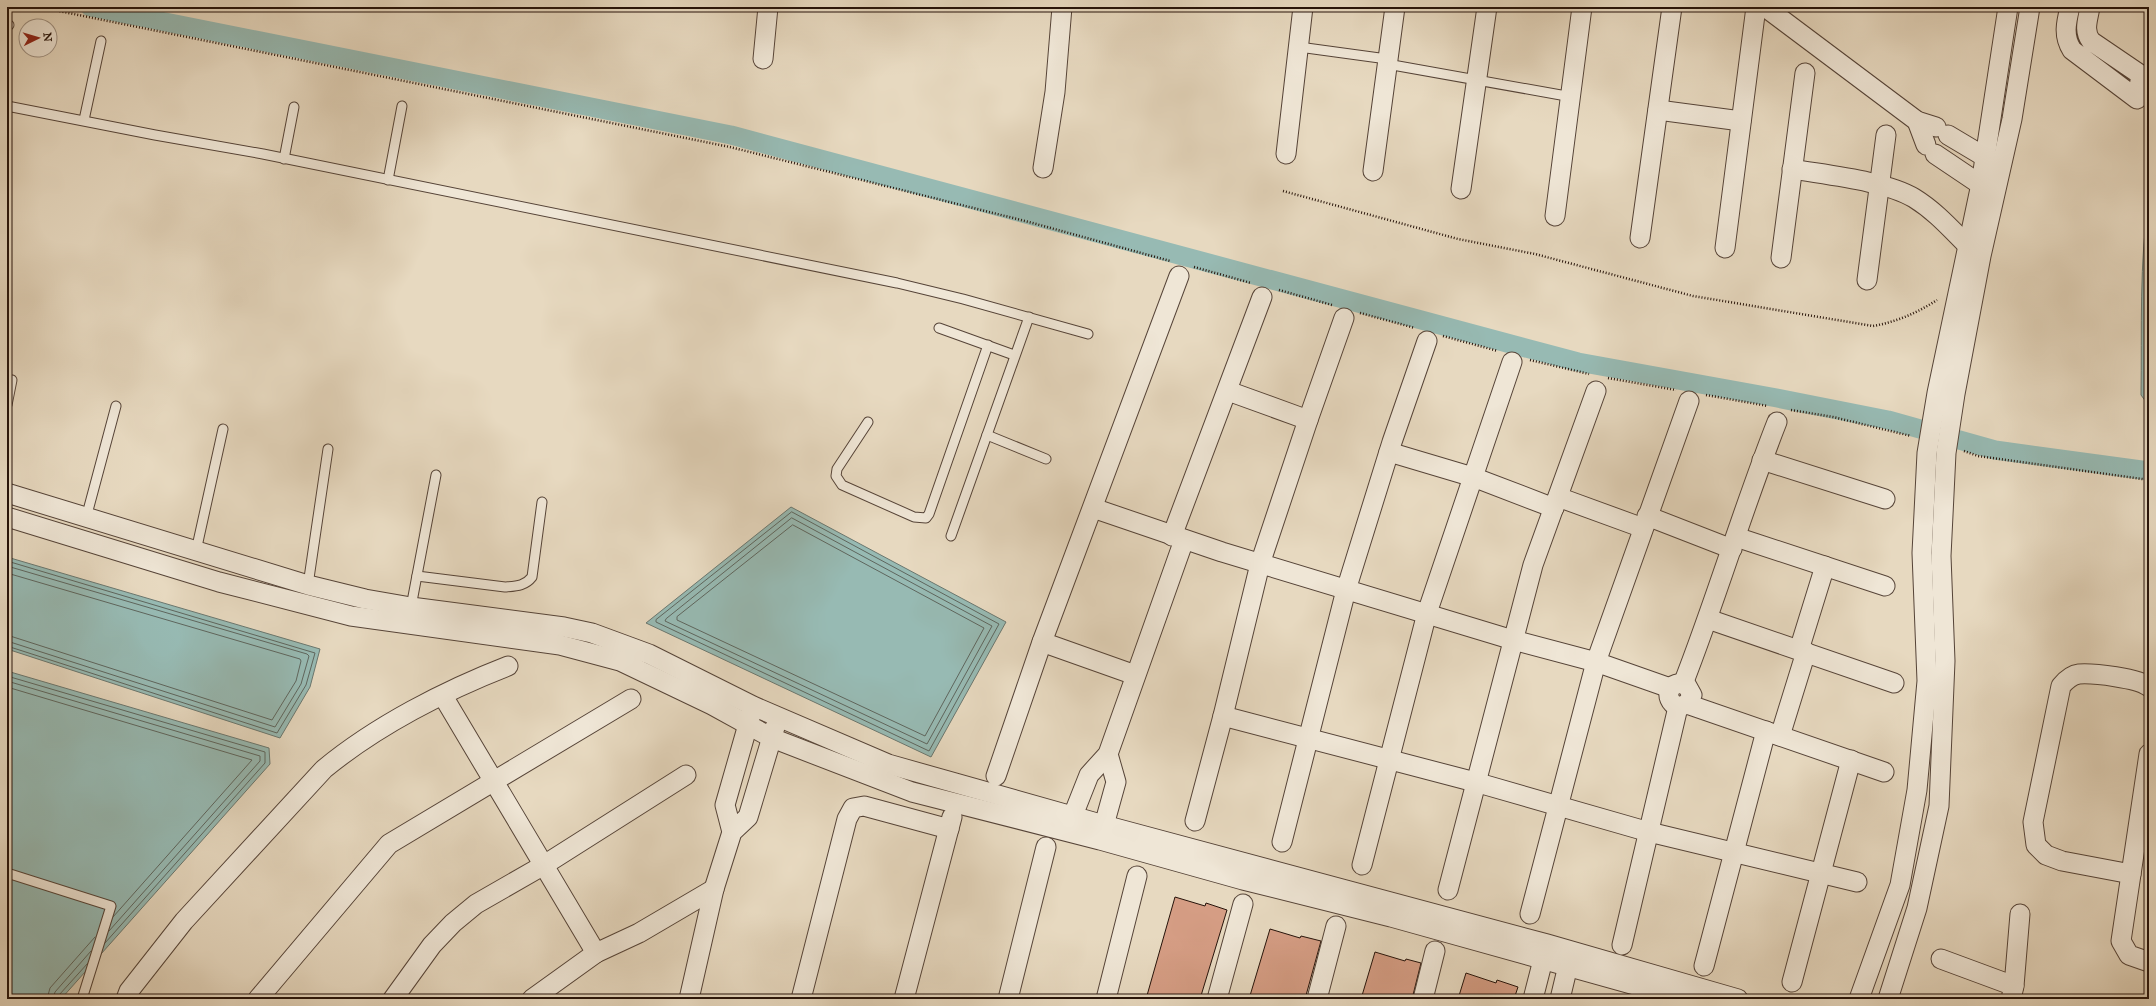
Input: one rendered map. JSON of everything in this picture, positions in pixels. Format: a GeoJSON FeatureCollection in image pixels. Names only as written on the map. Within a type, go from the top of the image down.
{"type":"FeatureCollection","features":[{"type":"Feature","properties":{"kind":"street"},"geometry":{"type":"LineString","coordinates":[[763,59],[768,7]]}},
{"type":"Feature","properties":{"kind":"street"},"geometry":{"type":"LineString","coordinates":[[1043,168],[1055,92],[1062,7]]}},
{"type":"Feature","properties":{"kind":"street"},"geometry":{"type":"LineString","coordinates":[[1286,154],[1304,7]]}},
{"type":"Feature","properties":{"kind":"street"},"geometry":{"type":"LineString","coordinates":[[1372,171],[1395,7]]}},
{"type":"Feature","properties":{"kind":"street"},"geometry":{"type":"LineString","coordinates":[[1461,189],[1487,7]]}},
{"type":"Feature","properties":{"kind":"street"},"geometry":{"type":"LineString","coordinates":[[1555,216],[1572,97],[1582,7]]}},
{"type":"Feature","properties":{"kind":"street"},"geometry":{"type":"LineString","coordinates":[[1640,238],[1672,7]]}},
{"type":"Feature","properties":{"kind":"street"},"geometry":{"type":"LineString","coordinates":[[1725,248],[1756,7]]}},
{"type":"Feature","properties":{"kind":"street"},"geometry":{"type":"LineString","coordinates":[[1765,7],[1917,122],[1942,131],[1993,162]]}},
{"type":"Feature","properties":{"kind":"street"},"geometry":{"type":"LineString","coordinates":[[1859,999],[1900,885],[1915,802],[1927,681],[1922,553],[1927,453],[1946,394],[1993,162],[2008,7]]}},
{"type":"Feature","properties":{"kind":"street"},"geometry":{"type":"LineString","coordinates":[[1993,162],[2012,119],[2030,7]]}},
{"type":"Feature","properties":{"kind":"street"},"geometry":{"type":"LineString","coordinates":[[2070,7],[2066,35],[2067,42],[2072,50],[2137,99],[2141,75],[2091,41],[2087,36],[2086,30],[2090,7]]}},
{"type":"Feature","properties":{"kind":"street"},"geometry":{"type":"LineString","coordinates":[[1781,258],[1805,73]]}},
{"type":"Feature","properties":{"kind":"street"},"geometry":{"type":"LineString","coordinates":[[1658,110],[1741,121]]}},
{"type":"Feature","properties":{"kind":"street"},"geometry":{"type":"LineString","coordinates":[[1917,122],[1931,150],[1988,189]]}},
{"type":"Feature","properties":{"kind":"street"},"geometry":{"type":"LineString","coordinates":[[1867,280],[1886,135]]}},
{"type":"Feature","properties":{"kind":"street"},"geometry":{"type":"LineString","coordinates":[[1792,169],[1896,189],[1914,198],[1937,214],[1967,245]]}},
{"type":"Feature","properties":{"kind":"street"},"geometry":{"type":"LineString","coordinates":[[1888,999],[1917,908],[1939,806],[1945,661],[1941,556],[1951,451],[1946,394],[1957,296],[1967,245],[1988,189]]}},
{"type":"Feature","properties":{"kind":"street"},"geometry":{"type":"LineString","coordinates":[[996,776],[1042,642],[1093,508],[1180,268]]}},
{"type":"Feature","properties":{"kind":"street"},"geometry":{"type":"LineString","coordinates":[[1070,824],[1088,775],[1108,754],[1135,675],[1178,538],[1263,290]]}},
{"type":"Feature","properties":{"kind":"street"},"geometry":{"type":"LineString","coordinates":[[1195,821],[1223,716],[1260,564],[1344,312]]}},
{"type":"Feature","properties":{"kind":"street"},"geometry":{"type":"LineString","coordinates":[[1282,842],[1346,590],[1389,452],[1429,335]]}},
{"type":"Feature","properties":{"kind":"street"},"geometry":{"type":"LineString","coordinates":[[1362,865],[1427,613],[1515,358]]}},
{"type":"Feature","properties":{"kind":"street"},"geometry":{"type":"LineString","coordinates":[[1448,890],[1533,564],[1556,502],[1597,381]]}},
{"type":"Feature","properties":{"kind":"street"},"geometry":{"type":"LineString","coordinates":[[1228,391],[1308,420]]}},
{"type":"Feature","properties":{"kind":"street"},"geometry":{"type":"LineString","coordinates":[[1530,914],[1596,662],[1691,395]]}},
{"type":"Feature","properties":{"kind":"street"},"geometry":{"type":"LineString","coordinates":[[1676,686],[1708,619],[1778,413]]}},
{"type":"Feature","properties":{"kind":"street"},"geometry":{"type":"LineString","coordinates":[[1389,452],[1556,502],[1734,543],[1825,566],[1885,586]]}},
{"type":"Feature","properties":{"kind":"street"},"geometry":{"type":"LineString","coordinates":[[1762,460],[1885,499]]}},
{"type":"Feature","properties":{"kind":"street"},"geometry":{"type":"LineString","coordinates":[[7,493],[308,585],[411,607],[564,627],[620,642],[703,680],[753,706],[888,764],[961,785],[1070,824],[1570,959],[1738,999]]}},
{"type":"Feature","properties":{"kind":"street"},"geometry":{"type":"LineString","coordinates":[[1093,508],[1178,538],[1260,564],[1427,613],[1512,640],[1596,662],[1690,690],[1692,695],[1683,705],[1649,832],[1622,945]]}},
{"type":"Feature","properties":{"kind":"street"},"geometry":{"type":"LineString","coordinates":[[7,517],[219,582],[304,605],[392,623],[560,645],[620,661],[712,705],[772,738],[884,782],[955,804],[1070,824]]}},
{"type":"Feature","properties":{"kind":"street"},"geometry":{"type":"LineString","coordinates":[[1704,966],[1734,853],[1802,651],[1825,566]]}},
{"type":"Feature","properties":{"kind":"street"},"geometry":{"type":"LineString","coordinates":[[1708,619],[1894,683]]}},
{"type":"Feature","properties":{"kind":"street"},"geometry":{"type":"LineString","coordinates":[[1042,642],[1135,675]]}},
{"type":"Feature","properties":{"kind":"street"},"geometry":{"type":"LineString","coordinates":[[126,999],[129,991],[184,921],[324,768],[349,748],[466,682],[508,666]]}},
{"type":"Feature","properties":{"kind":"street"},"geometry":{"type":"LineString","coordinates":[[2131,874],[2062,861],[2046,855],[2036,845],[2034,822],[2061,686],[2068,678],[2078,674],[2133,679],[2144,682],[2149,687]]}},
{"type":"Feature","properties":{"kind":"street"},"geometry":{"type":"LineString","coordinates":[[443,696],[596,953]]}},
{"type":"Feature","properties":{"kind":"street"},"geometry":{"type":"LineString","coordinates":[[258,999],[336,907],[371,862],[389,844],[409,830],[495,782],[632,699]]}},
{"type":"Feature","properties":{"kind":"street"},"geometry":{"type":"LineString","coordinates":[[1683,705],[1884,772]]}},
{"type":"Feature","properties":{"kind":"street"},"geometry":{"type":"LineString","coordinates":[[732,832],[725,805],[753,706]]}},
{"type":"Feature","properties":{"kind":"street"},"geometry":{"type":"LineString","coordinates":[[689,999],[714,889],[732,832],[748,817],[778,716]]}},
{"type":"Feature","properties":{"kind":"street"},"geometry":{"type":"LineString","coordinates":[[1223,716],[1309,740],[1475,782],[1649,832],[1857,882]]}},
{"type":"Feature","properties":{"kind":"street"},"geometry":{"type":"LineString","coordinates":[[1102,833],[1116,782],[1108,754]]}},
{"type":"Feature","properties":{"kind":"street"},"geometry":{"type":"LineString","coordinates":[[2149,754],[2120,940],[2129,956],[2149,962]]}},
{"type":"Feature","properties":{"kind":"street"},"geometry":{"type":"LineString","coordinates":[[1792,982],[1851,760]]}},
{"type":"Feature","properties":{"kind":"street"},"geometry":{"type":"LineString","coordinates":[[393,999],[432,945],[453,923],[476,904],[544,865],[686,775]]}},
{"type":"Feature","properties":{"kind":"street"},"geometry":{"type":"LineString","coordinates":[[904,999],[961,785]]}},
{"type":"Feature","properties":{"kind":"street"},"geometry":{"type":"LineString","coordinates":[[1915,802],[1939,806]]}},
{"type":"Feature","properties":{"kind":"street"},"geometry":{"type":"LineString","coordinates":[[801,999],[847,820],[853,808],[864,806],[949,829]]}},
{"type":"Feature","properties":{"kind":"street"},"geometry":{"type":"LineString","coordinates":[[1008,999],[1046,847]]}},
{"type":"Feature","properties":{"kind":"street"},"geometry":{"type":"LineString","coordinates":[[1106,999],[1138,876]]}},
{"type":"Feature","properties":{"kind":"street"},"geometry":{"type":"LineString","coordinates":[[532,999],[596,953],[638,933],[714,889]]}},
{"type":"Feature","properties":{"kind":"street"},"geometry":{"type":"LineString","coordinates":[[1217,999],[1243,904]]}},
{"type":"Feature","properties":{"kind":"street"},"geometry":{"type":"LineString","coordinates":[[1942,959],[2013,992],[2020,914]]}},
{"type":"Feature","properties":{"kind":"street"},"geometry":{"type":"LineString","coordinates":[[1317,999],[1336,926]]}},
{"type":"Feature","properties":{"kind":"street"},"geometry":{"type":"LineString","coordinates":[[1423,999],[1435,951]]}},
{"type":"Feature","properties":{"kind":"street"},"geometry":{"type":"LineString","coordinates":[[1533,999],[1545,952]]}},
{"type":"Feature","properties":{"kind":"street"},"geometry":{"type":"LineString","coordinates":[[1560,999],[1570,959]]}},
{"type":"Feature","properties":{"kind":"street"},"geometry":{"type":"LineString","coordinates":[[1570,959],[1686,999]]}},
{"type":"Feature","properties":{"kind":"lane"},"geometry":{"type":"LineString","coordinates":[[84,120],[101,41]]}},
{"type":"Feature","properties":{"kind":"lane"},"geometry":{"type":"LineString","coordinates":[[1299,47],[1387,62],[1476,82],[1572,97]]}},
{"type":"Feature","properties":{"kind":"lane"},"geometry":{"type":"LineString","coordinates":[[7,106],[284,159],[898,283],[1088,334]]}},
{"type":"Feature","properties":{"kind":"lane"},"geometry":{"type":"LineString","coordinates":[[388,180],[402,106]]}},
{"type":"Feature","properties":{"kind":"lane"},"geometry":{"type":"LineString","coordinates":[[284,159],[294,107]]}},
{"type":"Feature","properties":{"kind":"lane"},"geometry":{"type":"LineString","coordinates":[[952,536],[1014,355],[1029,317]]}},
{"type":"Feature","properties":{"kind":"lane"},"geometry":{"type":"LineString","coordinates":[[939,328],[1014,355]]}},
{"type":"Feature","properties":{"kind":"lane"},"geometry":{"type":"LineString","coordinates":[[868,422],[837,469],[836,476],[842,485],[914,517],[926,518],[929,514],[988,345]]}},
{"type":"Feature","properties":{"kind":"lane"},"geometry":{"type":"LineString","coordinates":[[7,405],[12,380]]}},
{"type":"Feature","properties":{"kind":"lane"},"geometry":{"type":"LineString","coordinates":[[86,518],[116,406]]}},
{"type":"Feature","properties":{"kind":"lane"},"geometry":{"type":"LineString","coordinates":[[196,551],[223,429]]}},
{"type":"Feature","properties":{"kind":"lane"},"geometry":{"type":"LineString","coordinates":[[986,435],[1046,459]]}},
{"type":"Feature","properties":{"kind":"lane"},"geometry":{"type":"LineString","coordinates":[[308,585],[328,449]]}},
{"type":"Feature","properties":{"kind":"lane"},"geometry":{"type":"LineString","coordinates":[[411,607],[436,475]]}},
{"type":"Feature","properties":{"kind":"lane"},"geometry":{"type":"LineString","coordinates":[[418,576],[506,587],[519,586],[528,582],[532,577],[542,502]]}},
{"type":"Feature","properties":{"kind":"lane"},"geometry":{"type":"LineString","coordinates":[[7,873],[111,906],[82,999]]}},
{"type":"Feature","properties":{"kind":"path"},"geometry":{"type":"LineString","coordinates":[[39,7],[730,147],[1029,222],[1180,268],[1597,381],[1691,395],[1778,413],[1833,417],[1913,437]]}},
{"type":"Feature","properties":{"kind":"path"},"geometry":{"type":"LineString","coordinates":[[1283,191],[1458,239],[1535,254],[1693,296],[1873,326],[1900,320],[1922,310],[1938,300],[1957,296]]}},
{"type":"Feature","properties":{"kind":"path"},"geometry":{"type":"LineString","coordinates":[[1951,451],[2149,480]]}},
{"type":"Feature","properties":{"kind":"water"},"geometry":{"type":"Polygon","coordinates":[[[2149,198],[2149,406],[2141,395],[2141,321],[2142,271],[2149,198]]]}},
{"type":"Feature","properties":{"kind":"water"},"geometry":{"type":"Polygon","coordinates":[[[791,507],[1006,622],[931,757],[646,623],[791,507]]]}},
{"type":"Feature","properties":{"kind":"water"},"geometry":{"type":"Polygon","coordinates":[[[7,557],[320,649],[310,687],[280,738],[7,649],[7,557]]]}},
{"type":"Feature","properties":{"kind":"water"},"geometry":{"type":"Polygon","coordinates":[[[7,671],[269,748],[270,764],[61,999],[7,999],[7,671]]]}},
{"type":"Feature","properties":{"kind":"building"},"geometry":{"type":"Polygon","coordinates":[[[1175,897],[1205,906],[1206,903],[1227,910],[1200,999],[1146,999],[1175,897]]]}},
{"type":"Feature","properties":{"kind":"building"},"geometry":{"type":"Polygon","coordinates":[[[1270,929],[1300,938],[1301,936],[1321,941],[1305,999],[1249,999],[1270,929]]]}},
{"type":"Feature","properties":{"kind":"building"},"geometry":{"type":"Polygon","coordinates":[[[1375,952],[1405,961],[1406,959],[1421,963],[1412,999],[1361,999],[1375,952]]]}},
{"type":"Feature","properties":{"kind":"building"},"geometry":{"type":"Polygon","coordinates":[[[1466,973],[1496,983],[1497,980],[1518,987],[1514,999],[1458,999],[1466,973]]]}},
{"type":"Feature","properties":{"kind":"waterway"},"geometry":{"type":"LineString","coordinates":[[90,7],[731,135],[1578,362],[1777,398],[1888,420],[1995,450],[2149,471]]}}]}
